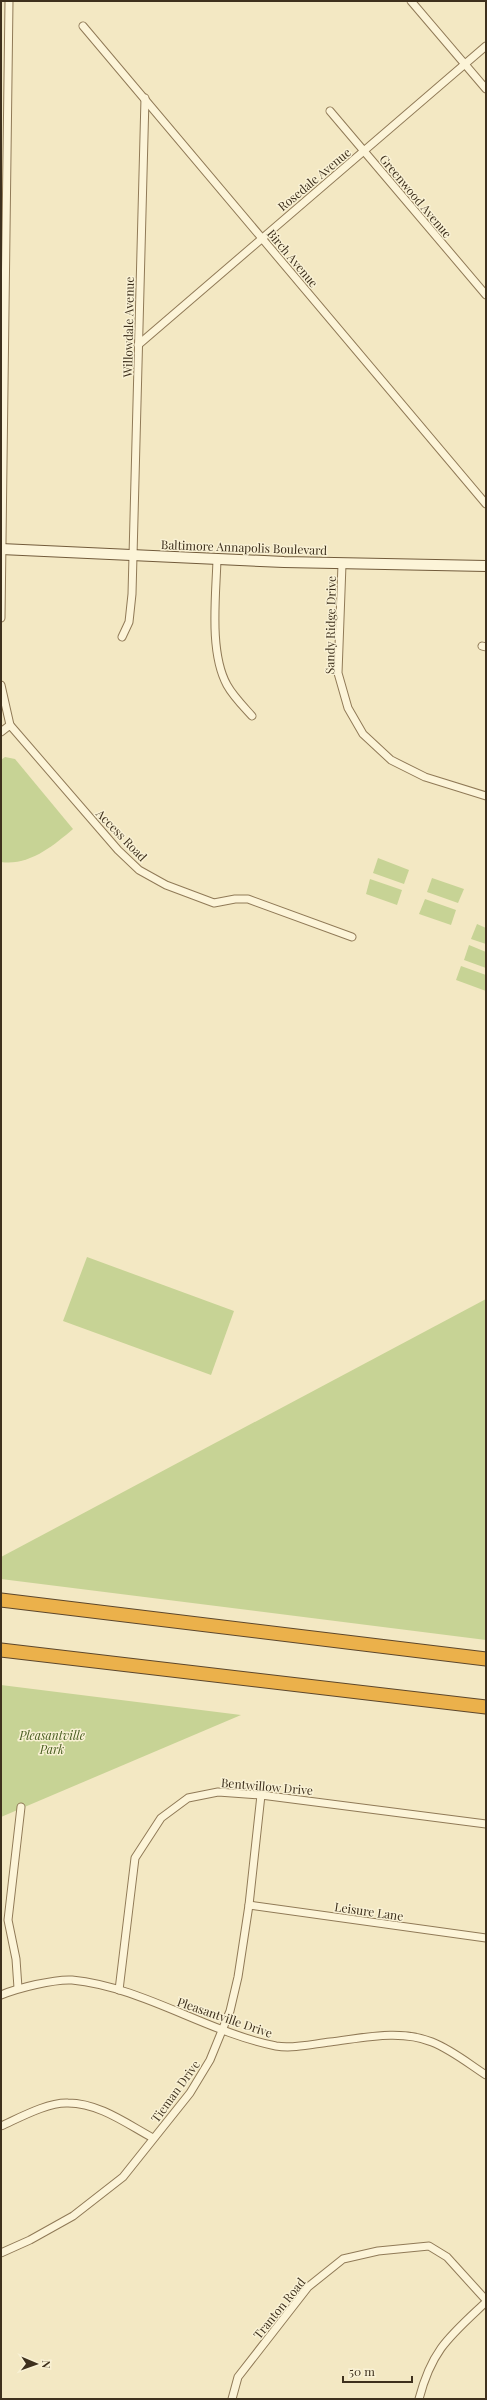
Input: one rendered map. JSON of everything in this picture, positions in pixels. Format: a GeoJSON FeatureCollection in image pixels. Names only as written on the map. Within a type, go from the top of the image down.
{"type":"FeatureCollection","features":[{"type":"Feature","properties":{"kind":"highway"},"geometry":{"type":"LineString","coordinates":[[1,1600],[486,1659]]}},
{"type":"Feature","properties":{"kind":"highway"},"geometry":{"type":"LineString","coordinates":[[1,1650],[486,1707]]}},
{"type":"Feature","properties":{"kind":"main road","name":"Baltimore Annapolis Boulevard"},"geometry":{"type":"LineString","coordinates":[[1,549],[342,564],[486,566]]}},
{"type":"Feature","properties":{"kind":"street"},"geometry":{"type":"LineString","coordinates":[[1,618],[3,342],[9,1]]}},
{"type":"Feature","properties":{"kind":"street"},"geometry":{"type":"LineString","coordinates":[[411,1],[486,89]]}},
{"type":"Feature","properties":{"kind":"street","name":"Birch Avenue"},"geometry":{"type":"LineString","coordinates":[[83,26],[486,504]]}},
{"type":"Feature","properties":{"kind":"street","name":"Rosedale Avenue"},"geometry":{"type":"LineString","coordinates":[[138,345],[486,46]]}},
{"type":"Feature","properties":{"kind":"street","name":"Willowdale Avenue"},"geometry":{"type":"LineString","coordinates":[[122,637],[129,622],[131,611],[145,98]]}},
{"type":"Feature","properties":{"kind":"street","name":"Greenwood Avenue"},"geometry":{"type":"LineString","coordinates":[[330,111],[486,295]]}},
{"type":"Feature","properties":{"kind":"street"},"geometry":{"type":"LineString","coordinates":[[217,559],[217,648],[220,667],[227,685],[252,716]]}},
{"type":"Feature","properties":{"kind":"street","name":"Sandy Ridge Drive"},"geometry":{"type":"LineString","coordinates":[[342,564],[338,673],[348,708],[363,734],[391,760],[425,777],[486,795]]}},
{"type":"Feature","properties":{"kind":"street"},"geometry":{"type":"LineString","coordinates":[[1,685],[10,725],[1,732]]}},
{"type":"Feature","properties":{"kind":"street","name":"Access Road"},"geometry":{"type":"LineString","coordinates":[[10,725],[118,850],[152,878],[214,903],[235,898],[248,899],[352,937]]}},
{"type":"Feature","properties":{"kind":"street","name":"Bentwillow Drive"},"geometry":{"type":"LineString","coordinates":[[119,1990],[135,1858],[161,1818],[188,1798],[218,1792],[261,1795],[486,1824]]}},
{"type":"Feature","properties":{"kind":"street","name":"Tieman Drive"},"geometry":{"type":"LineString","coordinates":[[1,2253],[30,2240],[73,2216],[100,2197],[123,2177],[190,2093],[210,2060],[230,2011],[238,1977],[249,1905],[261,1795]]}},
{"type":"Feature","properties":{"kind":"street"},"geometry":{"type":"LineString","coordinates":[[18,1988],[16,1959],[8,1920],[20,1807]]}},
{"type":"Feature","properties":{"kind":"street","name":"Leisure Lane"},"geometry":{"type":"LineString","coordinates":[[249,1905],[486,1938]]}},
{"type":"Feature","properties":{"kind":"street","name":"Pleasantville Drive"},"geometry":{"type":"LineString","coordinates":[[1,1995],[18,1988],[71,1980],[119,1990],[223,2030],[278,2046],[296,2046],[394,2035],[413,2037],[438,2045],[486,2076]]}},
{"type":"Feature","properties":{"kind":"street"},"geometry":{"type":"LineString","coordinates":[[1,2126],[38,2110],[68,2102],[95,2107],[154,2138]]}},
{"type":"Feature","properties":{"kind":"street","name":"Tranton Road"},"geometry":{"type":"LineString","coordinates":[[232,2399],[238,2377],[305,2291],[343,2259],[378,2251],[429,2246],[446,2257],[486,2301]]}},
{"type":"Feature","properties":{"kind":"street"},"geometry":{"type":"LineString","coordinates":[[420,2399],[424,2380],[433,2359],[444,2342],[486,2301]]}},
{"type":"Feature","properties":{"kind":"green space"},"geometry":{"type":"Polygon","coordinates":[[[5,757],[15,759],[73,829],[49,848],[31,858],[21,861],[1,862],[1,760],[5,757]]]}},
{"type":"Feature","properties":{"kind":"green space"},"geometry":{"type":"Polygon","coordinates":[[[378,858],[409,870],[404,884],[373,873],[378,858]]]}},
{"type":"Feature","properties":{"kind":"green space"},"geometry":{"type":"Polygon","coordinates":[[[432,878],[464,889],[458,903],[427,892],[432,878]]]}},
{"type":"Feature","properties":{"kind":"green space"},"geometry":{"type":"Polygon","coordinates":[[[370,879],[402,890],[397,905],[366,894],[370,879]]]}},
{"type":"Feature","properties":{"kind":"green space"},"geometry":{"type":"Polygon","coordinates":[[[425,899],[456,910],[451,925],[419,914],[425,899]]]}},
{"type":"Feature","properties":{"kind":"green space"},"geometry":{"type":"Polygon","coordinates":[[[477,924],[486,928],[486,944],[471,939],[477,924]]]}},
{"type":"Feature","properties":{"kind":"green space"},"geometry":{"type":"Polygon","coordinates":[[[469,945],[486,952],[486,968],[464,960],[469,945]]]}},
{"type":"Feature","properties":{"kind":"green space"},"geometry":{"type":"Polygon","coordinates":[[[461,966],[486,975],[486,991],[456,980],[461,966]]]}},
{"type":"Feature","properties":{"kind":"green space"},"geometry":{"type":"Polygon","coordinates":[[[87,1257],[234,1311],[211,1375],[63,1321],[87,1257]]]}},
{"type":"Feature","properties":{"kind":"green space"},"geometry":{"type":"Polygon","coordinates":[[[486,1299],[486,1640],[1,1579],[1,1557],[486,1299]]]}},
{"type":"Feature","properties":{"kind":"green space","name":"Pleasantville Park"},"geometry":{"type":"Polygon","coordinates":[[[1,1685],[241,1715],[1,1817],[1,1685]]]}}]}
